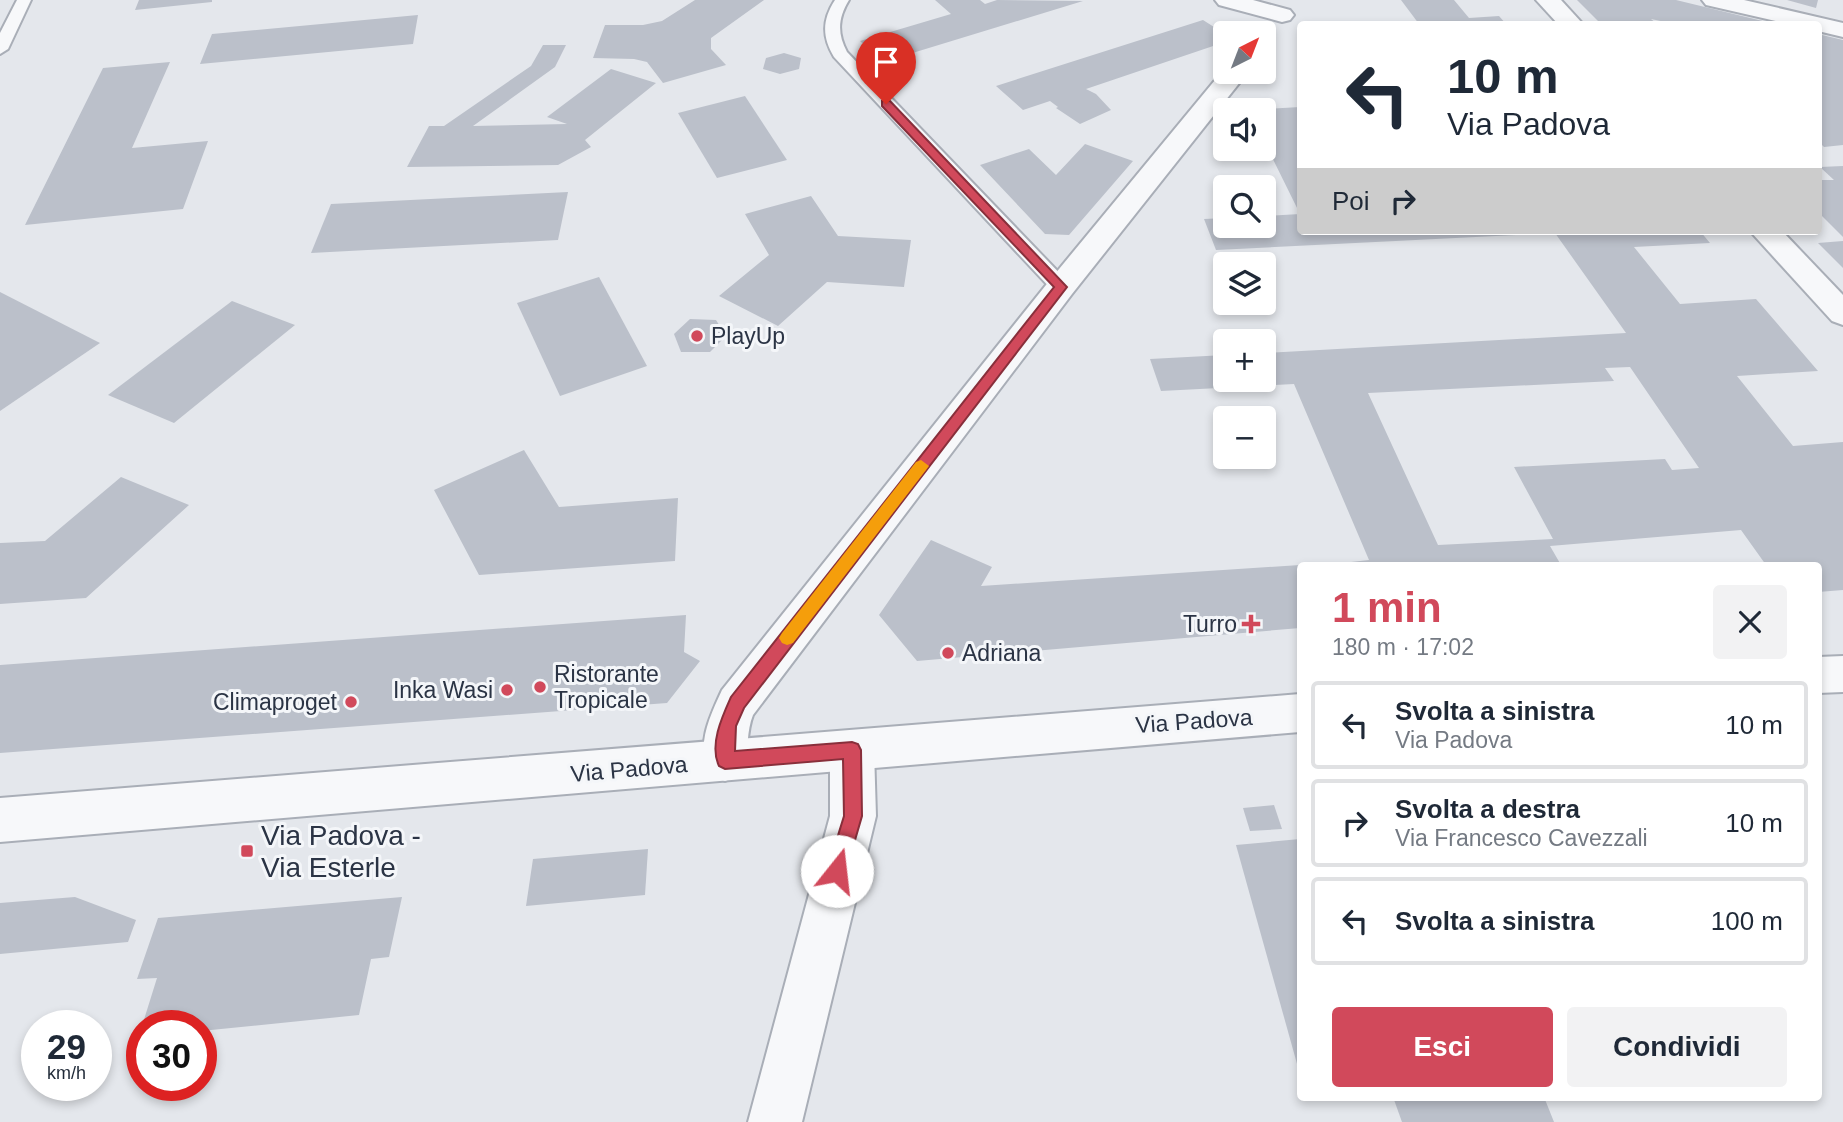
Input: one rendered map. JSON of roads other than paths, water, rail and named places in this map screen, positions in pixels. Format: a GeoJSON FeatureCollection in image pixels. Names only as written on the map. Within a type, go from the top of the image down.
{"type":"FeatureCollection","features":[{"type":"Feature","properties":{"kind":"street"},"geometry":{"type":"LineString","coordinates":[[1227,0],[1288,7]]}},
{"type":"Feature","properties":{"kind":"street"},"geometry":{"type":"LineString","coordinates":[[1548,0],[1568,21]]}},
{"type":"Feature","properties":{"kind":"street"},"geometry":{"type":"LineString","coordinates":[[1714,0],[1804,21]]}},
{"type":"Feature","properties":{"kind":"street"},"geometry":{"type":"LineString","coordinates":[[1276,22],[1288,7]]}},
{"type":"Feature","properties":{"kind":"street"},"geometry":{"type":"LineString","coordinates":[[1822,25],[1843,30]]}},
{"type":"Feature","properties":{"kind":"street"},"geometry":{"type":"LineString","coordinates":[[725,761],[727,726],[737,703],[1061,287],[1226,84]]}},
{"type":"Feature","properties":{"kind":"street"},"geometry":{"type":"LineString","coordinates":[[1769,235],[1843,314]]}},
{"type":"Feature","properties":{"kind":"street"},"geometry":{"type":"LineString","coordinates":[[1822,676],[1843,674]]}},
{"type":"Feature","properties":{"kind":"street","name":"Via Padova"},"geometry":{"type":"LineString","coordinates":[[0,820],[1297,713]]}},
{"type":"Feature","properties":{"kind":"street"},"geometry":{"type":"LineString","coordinates":[[775,1122],[853,816],[852,750]]}},
{"type":"Feature","properties":{"kind":"lane"},"geometry":{"type":"LineString","coordinates":[[0,49],[24,0]]}},
{"type":"Feature","properties":{"kind":"lane"},"geometry":{"type":"LineString","coordinates":[[842,0],[834,13],[831,29],[840,54],[1061,287]]}},
{"type":"Feature","properties":{"kind":"place","name":"PlayUp"},"geometry":{"type":"Point","coordinates":[697,336]}},
{"type":"Feature","properties":{"kind":"place","name":"Turro"},"geometry":{"type":"Point","coordinates":[1251,624]}},
{"type":"Feature","properties":{"kind":"place","name":"Adriana"},"geometry":{"type":"Point","coordinates":[948,653]}},
{"type":"Feature","properties":{"kind":"place","name":"Ristorante Tropicale"},"geometry":{"type":"Point","coordinates":[540,687]}},
{"type":"Feature","properties":{"kind":"place","name":"Inka Wasi"},"geometry":{"type":"Point","coordinates":[507,690]}},
{"type":"Feature","properties":{"kind":"place","name":"Climaproget"},"geometry":{"type":"Point","coordinates":[351,702]}},
{"type":"Feature","properties":{"kind":"place","name":"Via Padova - Via Esterle"},"geometry":{"type":"Point","coordinates":[247,851]}}]}
